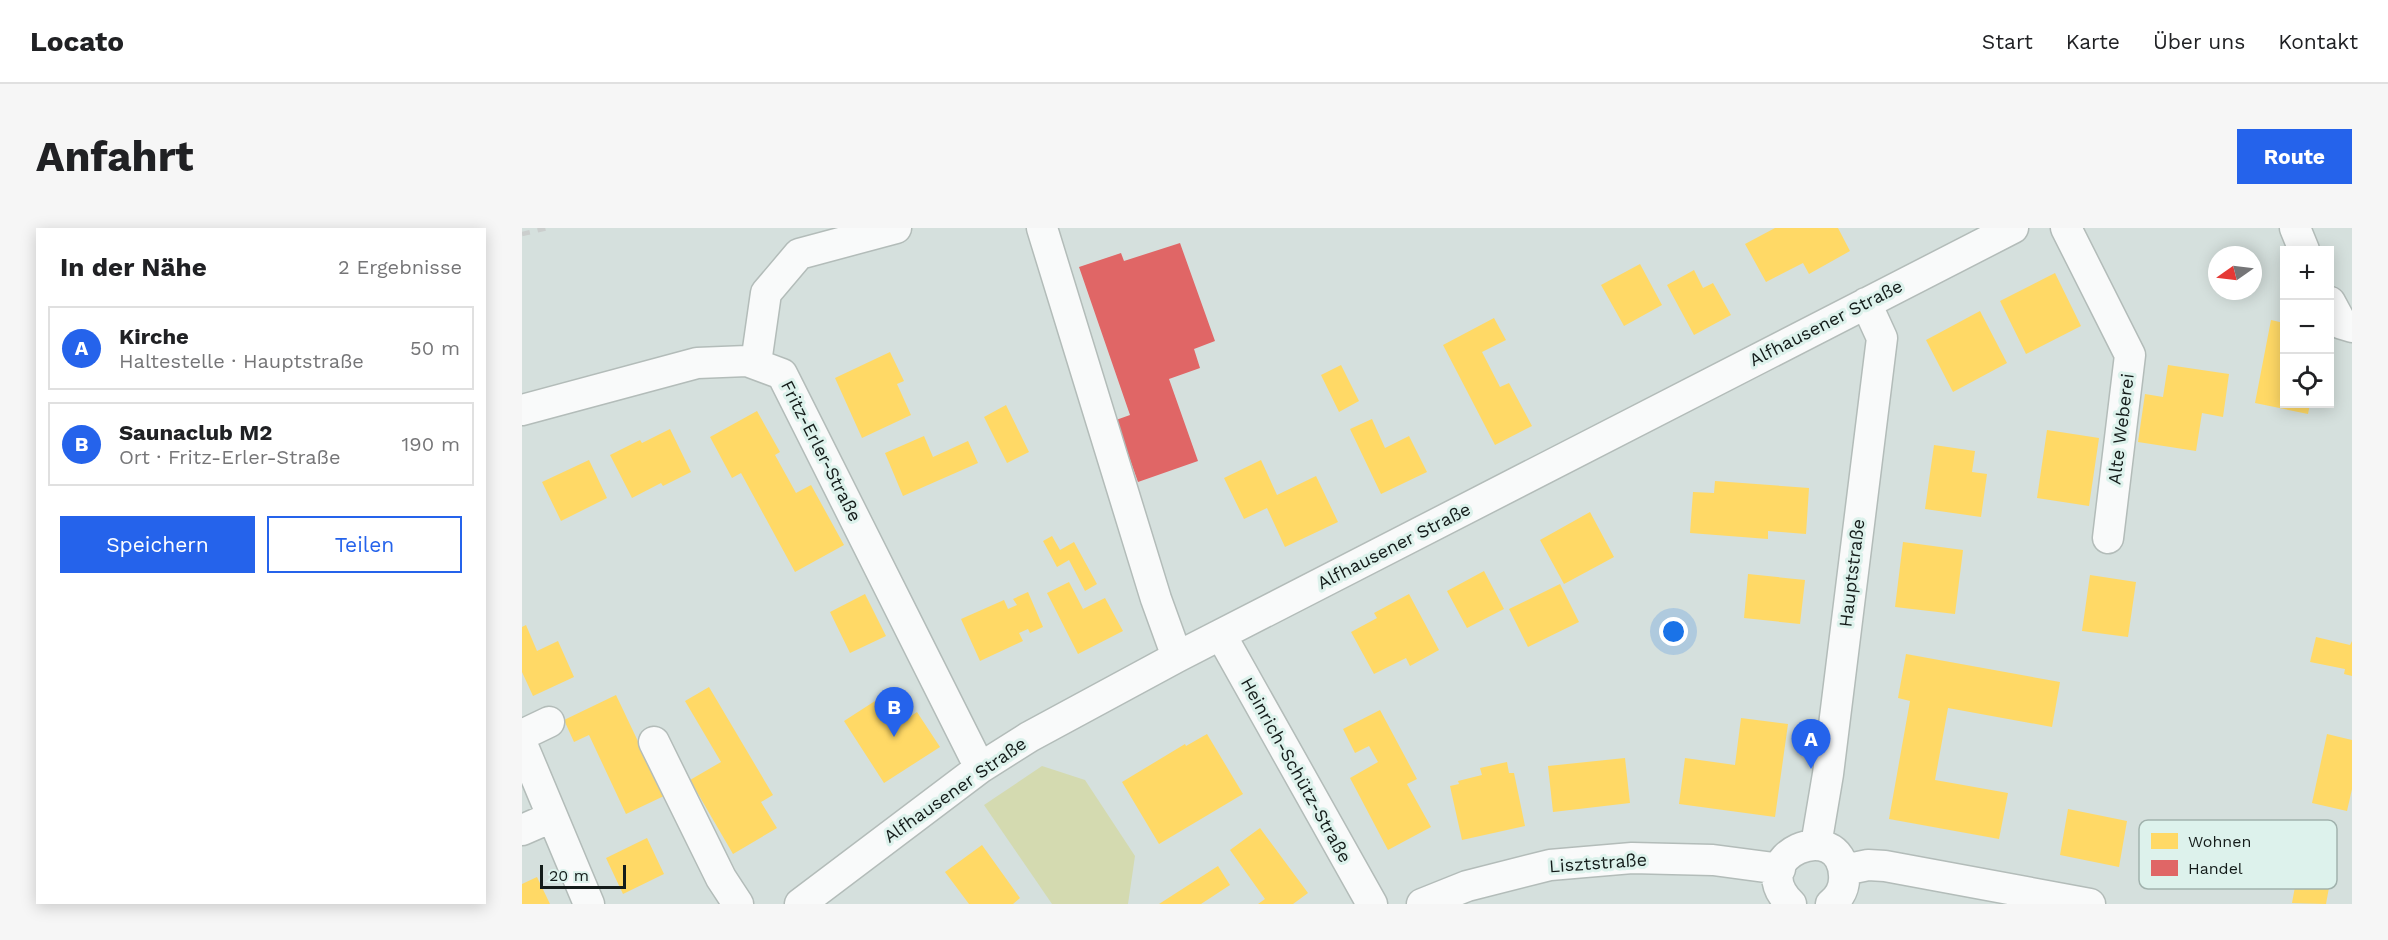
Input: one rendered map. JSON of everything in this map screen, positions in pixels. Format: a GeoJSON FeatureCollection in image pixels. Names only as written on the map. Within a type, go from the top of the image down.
{"type":"FeatureCollection","features":[{"type":"Feature","properties":{"kind":"street"},"geometry":{"type":"LineString","coordinates":[[756,363],[766,293],[799,254],[896,228]]}},
{"type":"Feature","properties":{"kind":"street"},"geometry":{"type":"LineString","coordinates":[[1042,228],[1155,599],[1177,657]]}},
{"type":"Feature","properties":{"kind":"street","name":"Alfhausener Straße"},"geometry":{"type":"LineString","coordinates":[[800,904],[980,768],[1029,737],[1177,657],[2013,228]]}},
{"type":"Feature","properties":{"kind":"street","name":"Alte Weberei"},"geometry":{"type":"LineString","coordinates":[[2066,228],[2130,355],[2108,538]]}},
{"type":"Feature","properties":{"kind":"street"},"geometry":{"type":"LineString","coordinates":[[2295,228],[2302,246]]}},
{"type":"Feature","properties":{"kind":"street","name":"Hauptstraße"},"geometry":{"type":"LineString","coordinates":[[1816,845],[1828,774],[1882,338],[1866,303]]}},
{"type":"Feature","properties":{"kind":"street"},"geometry":{"type":"LineString","coordinates":[[2334,309],[2342,324],[2352,327]]}},
{"type":"Feature","properties":{"kind":"street","name":"Fritz-Erler-Straße"},"geometry":{"type":"LineString","coordinates":[[522,410],[697,363],[747,361],[782,374],[980,768]]}},
{"type":"Feature","properties":{"kind":"street","name":"Heinrich-Schütz-Straße"},"geometry":{"type":"LineString","coordinates":[[1221,635],[1372,904]]}},
{"type":"Feature","properties":{"kind":"street"},"geometry":{"type":"LineString","coordinates":[[522,735],[549,722]]}},
{"type":"Feature","properties":{"kind":"street"},"geometry":{"type":"LineString","coordinates":[[654,742],[721,878],[738,904]]}},
{"type":"Feature","properties":{"kind":"street"},"geometry":{"type":"LineString","coordinates":[[522,744],[589,904]]}},
{"type":"Feature","properties":{"kind":"street"},"geometry":{"type":"LineString","coordinates":[[522,830],[552,817]]}},
{"type":"Feature","properties":{"kind":"street"},"geometry":{"type":"LineString","coordinates":[[1791,904],[1780,888],[1780,869],[1785,857],[1802,845],[1816,845],[1833,852],[1840,861],[1844,870],[1844,883],[1841,894],[1831,904]]}},
{"type":"Feature","properties":{"kind":"street","name":"Lisztstraße"},"geometry":{"type":"LineString","coordinates":[[1422,904],[1467,886],[1550,865],[1632,858],[1713,860],[1780,869]]}},
{"type":"Feature","properties":{"kind":"street"},"geometry":{"type":"LineString","coordinates":[[1844,870],[1868,865],[1885,866],[2090,904]]}},
{"type":"Feature","properties":{"kind":"green space"},"geometry":{"type":"Polygon","coordinates":[[[1042,766],[1085,780],[1135,856],[1128,904],[1052,904],[984,805],[1042,766]]]}},
{"type":"Feature","properties":{"kind":"building: Wohnen"},"geometry":{"type":"Polygon","coordinates":[[[1775,228],[1838,228],[1850,251],[1809,274],[1803,263],[1766,282],[1745,244],[1775,228]]]}},
{"type":"Feature","properties":{"kind":"building: Wohnen"},"geometry":{"type":"Polygon","coordinates":[[[1640,264],[1662,305],[1624,326],[1601,285],[1640,264]]]}},
{"type":"Feature","properties":{"kind":"building: Wohnen"},"geometry":{"type":"Polygon","coordinates":[[[1694,270],[1703,288],[1713,283],[1731,315],[1694,335],[1667,285],[1694,270]]]}},
{"type":"Feature","properties":{"kind":"building: Wohnen"},"geometry":{"type":"Polygon","coordinates":[[[2055,273],[2081,326],[2026,354],[2000,301],[2055,273]]]}},
{"type":"Feature","properties":{"kind":"building: Wohnen"},"geometry":{"type":"Polygon","coordinates":[[[1980,311],[2007,363],[1953,392],[1926,340],[1980,311]]]}},
{"type":"Feature","properties":{"kind":"building: Wohnen"},"geometry":{"type":"Polygon","coordinates":[[[1494,318],[1506,340],[1482,352],[1500,387],[1509,383],[1532,426],[1495,445],[1443,345],[1494,318]]]}},
{"type":"Feature","properties":{"kind":"building: Wohnen"},"geometry":{"type":"Polygon","coordinates":[[[2271,320],[2280,322],[2280,408],[2309,408],[2308,414],[2255,403],[2271,320]]]}},
{"type":"Feature","properties":{"kind":"building: Wohnen"},"geometry":{"type":"Polygon","coordinates":[[[890,352],[904,381],[897,384],[911,415],[862,438],[835,378],[890,352]]]}},
{"type":"Feature","properties":{"kind":"building: Wohnen"},"geometry":{"type":"Polygon","coordinates":[[[1341,365],[1359,401],[1339,412],[1321,375],[1341,365]]]}},
{"type":"Feature","properties":{"kind":"building: Wohnen"},"geometry":{"type":"Polygon","coordinates":[[[2168,365],[2229,374],[2223,417],[2202,413],[2196,451],[2138,442],[2145,394],[2163,397],[2168,365]]]}},
{"type":"Feature","properties":{"kind":"building: Wohnen"},"geometry":{"type":"Polygon","coordinates":[[[1006,405],[1029,452],[1007,463],[984,417],[1006,405]]]}},
{"type":"Feature","properties":{"kind":"building: Wohnen"},"geometry":{"type":"Polygon","coordinates":[[[757,411],[780,452],[775,455],[796,493],[811,485],[844,545],[795,572],[741,473],[732,478],[710,437],[757,411]]]}},
{"type":"Feature","properties":{"kind":"building: Wohnen"},"geometry":{"type":"Polygon","coordinates":[[[1372,419],[1385,448],[1409,436],[1427,472],[1381,494],[1350,429],[1372,419]]]}},
{"type":"Feature","properties":{"kind":"building: Wohnen"},"geometry":{"type":"Polygon","coordinates":[[[670,429],[691,472],[663,486],[661,483],[632,498],[610,455],[640,440],[642,443],[670,429]]]}},
{"type":"Feature","properties":{"kind":"building: Wohnen"},"geometry":{"type":"Polygon","coordinates":[[[2047,430],[2099,438],[2089,506],[2037,498],[2047,430]]]}},
{"type":"Feature","properties":{"kind":"building: Wohnen"},"geometry":{"type":"Polygon","coordinates":[[[924,436],[933,457],[968,441],[978,463],[903,496],[885,453],[924,436]]]}},
{"type":"Feature","properties":{"kind":"building: Wohnen"},"geometry":{"type":"Polygon","coordinates":[[[1934,445],[1975,451],[1972,472],[1987,474],[1981,517],[1925,509],[1934,445]]]}},
{"type":"Feature","properties":{"kind":"building: Wohnen"},"geometry":{"type":"Polygon","coordinates":[[[589,460],[607,498],[561,521],[542,482],[589,460]]]}},
{"type":"Feature","properties":{"kind":"building: Wohnen"},"geometry":{"type":"Polygon","coordinates":[[[1261,460],[1277,495],[1316,476],[1338,522],[1285,547],[1267,508],[1244,519],[1224,478],[1261,460]]]}},
{"type":"Feature","properties":{"kind":"building: Wohnen"},"geometry":{"type":"Polygon","coordinates":[[[1715,481],[1809,488],[1806,534],[1768,531],[1768,539],[1690,533],[1693,492],[1714,493],[1715,481]]]}},
{"type":"Feature","properties":{"kind":"building: Wohnen"},"geometry":{"type":"Polygon","coordinates":[[[1590,512],[1614,557],[1564,584],[1540,540],[1590,512]]]}},
{"type":"Feature","properties":{"kind":"building: Wohnen"},"geometry":{"type":"Polygon","coordinates":[[[1052,536],[1060,550],[1074,542],[1097,584],[1085,591],[1069,560],[1057,567],[1043,541],[1052,536]]]}},
{"type":"Feature","properties":{"kind":"building: Wohnen"},"geometry":{"type":"Polygon","coordinates":[[[1903,542],[1963,550],[1955,614],[1895,607],[1903,542]]]}},
{"type":"Feature","properties":{"kind":"building: Wohnen"},"geometry":{"type":"Polygon","coordinates":[[[1484,571],[1504,609],[1467,628],[1447,591],[1484,571]]]}},
{"type":"Feature","properties":{"kind":"building: Wohnen"},"geometry":{"type":"Polygon","coordinates":[[[1748,574],[1805,580],[1800,624],[1744,618],[1748,574]]]}},
{"type":"Feature","properties":{"kind":"building: Wohnen"},"geometry":{"type":"Polygon","coordinates":[[[2090,575],[2136,582],[2128,637],[2082,631],[2090,575]]]}},
{"type":"Feature","properties":{"kind":"building: Wohnen"},"geometry":{"type":"Polygon","coordinates":[[[1069,582],[1083,609],[1105,598],[1123,631],[1078,654],[1047,593],[1069,582]]]}},
{"type":"Feature","properties":{"kind":"building: Wohnen"},"geometry":{"type":"Polygon","coordinates":[[[1560,584],[1579,622],[1528,647],[1509,609],[1560,584]]]}},
{"type":"Feature","properties":{"kind":"building: Wohnen"},"geometry":{"type":"Polygon","coordinates":[[[1028,592],[1043,627],[1030,633],[1028,629],[1019,633],[1023,641],[980,661],[961,619],[1004,600],[1008,609],[1017,605],[1013,599],[1028,592]]]}},
{"type":"Feature","properties":{"kind":"building: Wohnen"},"geometry":{"type":"Polygon","coordinates":[[[865,594],[886,636],[850,653],[830,612],[865,594]]]}},
{"type":"Feature","properties":{"kind":"building: Wohnen"},"geometry":{"type":"Polygon","coordinates":[[[1409,594],[1439,650],[1410,666],[1406,658],[1374,674],[1351,632],[1377,618],[1374,613],[1409,594]]]}},
{"type":"Feature","properties":{"kind":"building: Wohnen"},"geometry":{"type":"Polygon","coordinates":[[[526,625],[537,651],[558,641],[574,677],[533,696],[522,672],[522,627],[526,625]]]}},
{"type":"Feature","properties":{"kind":"building: Wohnen"},"geometry":{"type":"Polygon","coordinates":[[[2316,637],[2350,645],[2352,641],[2352,676],[2344,674],[2345,669],[2310,662],[2316,637]]]}},
{"type":"Feature","properties":{"kind":"building: Wohnen"},"geometry":{"type":"Polygon","coordinates":[[[1906,654],[2060,682],[2052,727],[1948,708],[1935,780],[2008,793],[1999,839],[1889,819],[1910,701],[1898,698],[1906,654]]]}},
{"type":"Feature","properties":{"kind":"building: Wohnen"},"geometry":{"type":"Polygon","coordinates":[[[709,687],[773,795],[761,802],[777,828],[733,854],[690,780],[721,762],[685,701],[709,687]]]}},
{"type":"Feature","properties":{"kind":"building: Wohnen"},"geometry":{"type":"Polygon","coordinates":[[[616,695],[664,796],[626,814],[589,735],[574,742],[564,720],[616,695]]]}},
{"type":"Feature","properties":{"kind":"building: Wohnen"},"geometry":{"type":"Polygon","coordinates":[[[875,701],[893,728],[917,712],[940,747],[884,783],[844,721],[875,701]]]}},
{"type":"Feature","properties":{"kind":"building: Wohnen"},"geometry":{"type":"Polygon","coordinates":[[[1380,710],[1417,779],[1407,784],[1431,827],[1388,850],[1350,778],[1378,762],[1369,746],[1355,753],[1343,729],[1380,710]]]}},
{"type":"Feature","properties":{"kind":"building: Wohnen"},"geometry":{"type":"Polygon","coordinates":[[[1741,718],[1788,724],[1775,817],[1679,804],[1685,758],[1735,765],[1741,718]]]}},
{"type":"Feature","properties":{"kind":"building: Wohnen"},"geometry":{"type":"Polygon","coordinates":[[[1207,734],[1243,794],[1159,844],[1122,782],[1185,744],[1186,746],[1207,734]]]}},
{"type":"Feature","properties":{"kind":"building: Wohnen"},"geometry":{"type":"Polygon","coordinates":[[[2327,734],[2352,740],[2352,789],[2347,811],[2312,803],[2327,734]]]}},
{"type":"Feature","properties":{"kind":"building: Wohnen"},"geometry":{"type":"Polygon","coordinates":[[[1625,758],[1630,803],[1553,812],[1548,766],[1625,758]]]}},
{"type":"Feature","properties":{"kind":"building: Wohnen"},"geometry":{"type":"Polygon","coordinates":[[[1507,762],[1509,773],[1514,773],[1525,826],[1462,840],[1450,786],[1459,784],[1458,781],[1482,775],[1480,768],[1507,762]]]}},
{"type":"Feature","properties":{"kind":"building: Wohnen"},"geometry":{"type":"Polygon","coordinates":[[[2068,809],[2127,821],[2119,867],[2060,855],[2068,809]]]}},
{"type":"Feature","properties":{"kind":"building: Wohnen"},"geometry":{"type":"Polygon","coordinates":[[[1260,828],[1308,893],[1293,904],[1258,904],[1265,899],[1230,850],[1260,828]]]}},
{"type":"Feature","properties":{"kind":"building: Wohnen"},"geometry":{"type":"Polygon","coordinates":[[[647,838],[664,874],[623,894],[606,858],[647,838]]]}},
{"type":"Feature","properties":{"kind":"building: Wohnen"},"geometry":{"type":"Polygon","coordinates":[[[982,845],[1020,898],[1013,904],[969,904],[945,872],[982,845]]]}},
{"type":"Feature","properties":{"kind":"building: Wohnen"},"geometry":{"type":"Polygon","coordinates":[[[1218,866],[1230,885],[1201,904],[1159,904],[1218,866]]]}},
{"type":"Feature","properties":{"kind":"building: Wohnen"},"geometry":{"type":"Polygon","coordinates":[[[537,877],[550,904],[522,904],[522,884],[537,877]]]}},
{"type":"Feature","properties":{"kind":"building: Wohnen"},"geometry":{"type":"Polygon","coordinates":[[[2295,889],[2329,889],[2326,904],[2292,903],[2295,889]]]}},
{"type":"Feature","properties":{"kind":"building: Handel"},"geometry":{"type":"Polygon","coordinates":[[[1180,243],[1215,341],[1194,349],[1200,368],[1169,379],[1198,461],[1138,482],[1116,420],[1130,415],[1079,267],[1121,253],[1124,261],[1180,243]]]}},
{"type":"Feature","properties":{"kind":"railway"},"geometry":{"type":"LineString","coordinates":[[522,234],[548,228]]}},
{"type":"Feature","properties":{"kind":"place","name":"Saunaclub M2"},"geometry":{"type":"Point","coordinates":[894,737]}},
{"type":"Feature","properties":{"kind":"place","name":"Kirche"},"geometry":{"type":"Point","coordinates":[1811,769]}}]}
